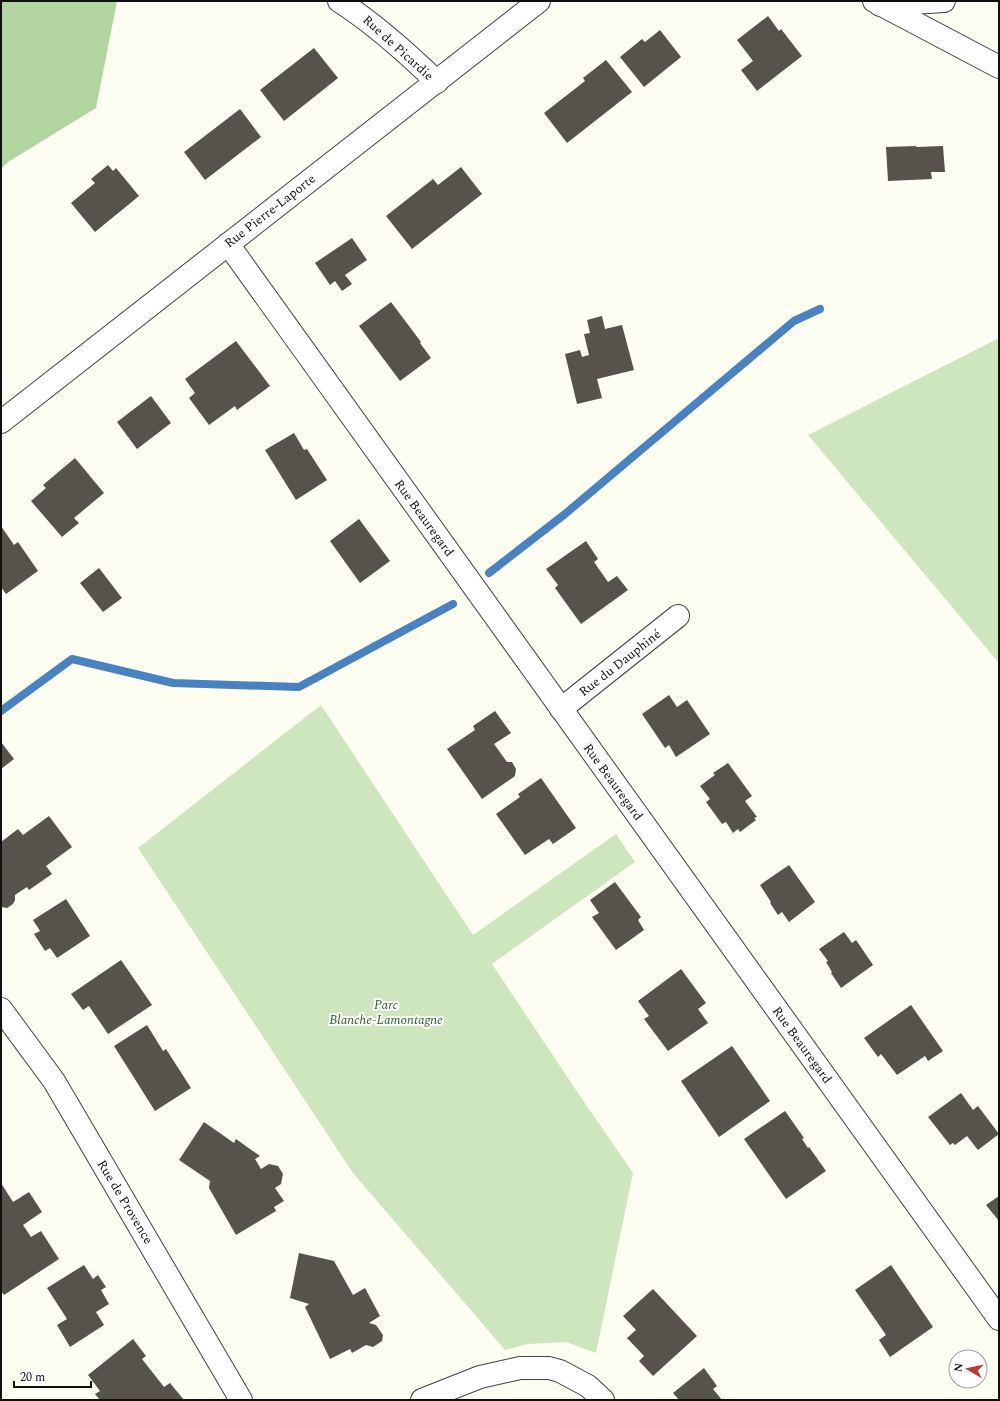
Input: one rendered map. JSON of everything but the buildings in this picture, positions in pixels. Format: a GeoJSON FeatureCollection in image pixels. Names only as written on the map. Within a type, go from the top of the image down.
{"type":"FeatureCollection","features":[{"type":"Feature","properties":{"kind":"street","name":"Rue de Picardie"},"geometry":{"type":"LineString","coordinates":[[339,1],[362,15],[410,56],[437,82]]}},
{"type":"Feature","properties":{"kind":"street","name":"Rue Pierre-Laporte"},"geometry":{"type":"LineString","coordinates":[[1,422],[539,1]]}},
{"type":"Feature","properties":{"kind":"street"},"geometry":{"type":"LineString","coordinates":[[877,3],[944,1]]}},
{"type":"Feature","properties":{"kind":"street"},"geometry":{"type":"LineString","coordinates":[[877,3],[999,68]]}},
{"type":"Feature","properties":{"kind":"street","name":"Rue Beauregard"},"geometry":{"type":"LineString","coordinates":[[228,244],[999,1319]]}},
{"type":"Feature","properties":{"kind":"street","name":"Rue du Dauphiné"},"geometry":{"type":"LineString","coordinates":[[561,709],[678,616]]}},
{"type":"Feature","properties":{"kind":"street","name":"Rue de Provence"},"geometry":{"type":"LineString","coordinates":[[1,1009],[54,1081],[241,1400]]}},
{"type":"Feature","properties":{"kind":"street"},"geometry":{"type":"LineString","coordinates":[[422,1400],[480,1377],[520,1368],[549,1368],[560,1371],[588,1386],[603,1400]]}},
{"type":"Feature","properties":{"kind":"green space"},"geometry":{"type":"Polygon","coordinates":[[[1,1],[117,1],[96,108],[8,162],[1,169],[1,1]]]}},
{"type":"Feature","properties":{"kind":"green space"},"geometry":{"type":"Polygon","coordinates":[[[999,338],[999,663],[808,435],[999,338]]]}},
{"type":"Feature","properties":{"kind":"green space","name":"Parc Blanche-Lamontagne"},"geometry":{"type":"Polygon","coordinates":[[[321,705],[473,935],[616,834],[635,862],[492,964],[633,1173],[596,1353],[566,1342],[528,1344],[505,1350],[353,1173],[138,848],[321,705]]]}},
{"type":"Feature","properties":{"kind":"waterway"},"geometry":{"type":"LineString","coordinates":[[489,573],[565,514],[794,321],[820,309]]}},
{"type":"Feature","properties":{"kind":"waterway"},"geometry":{"type":"LineString","coordinates":[[1,711],[72,659],[173,683],[299,687],[453,604]]}}]}
